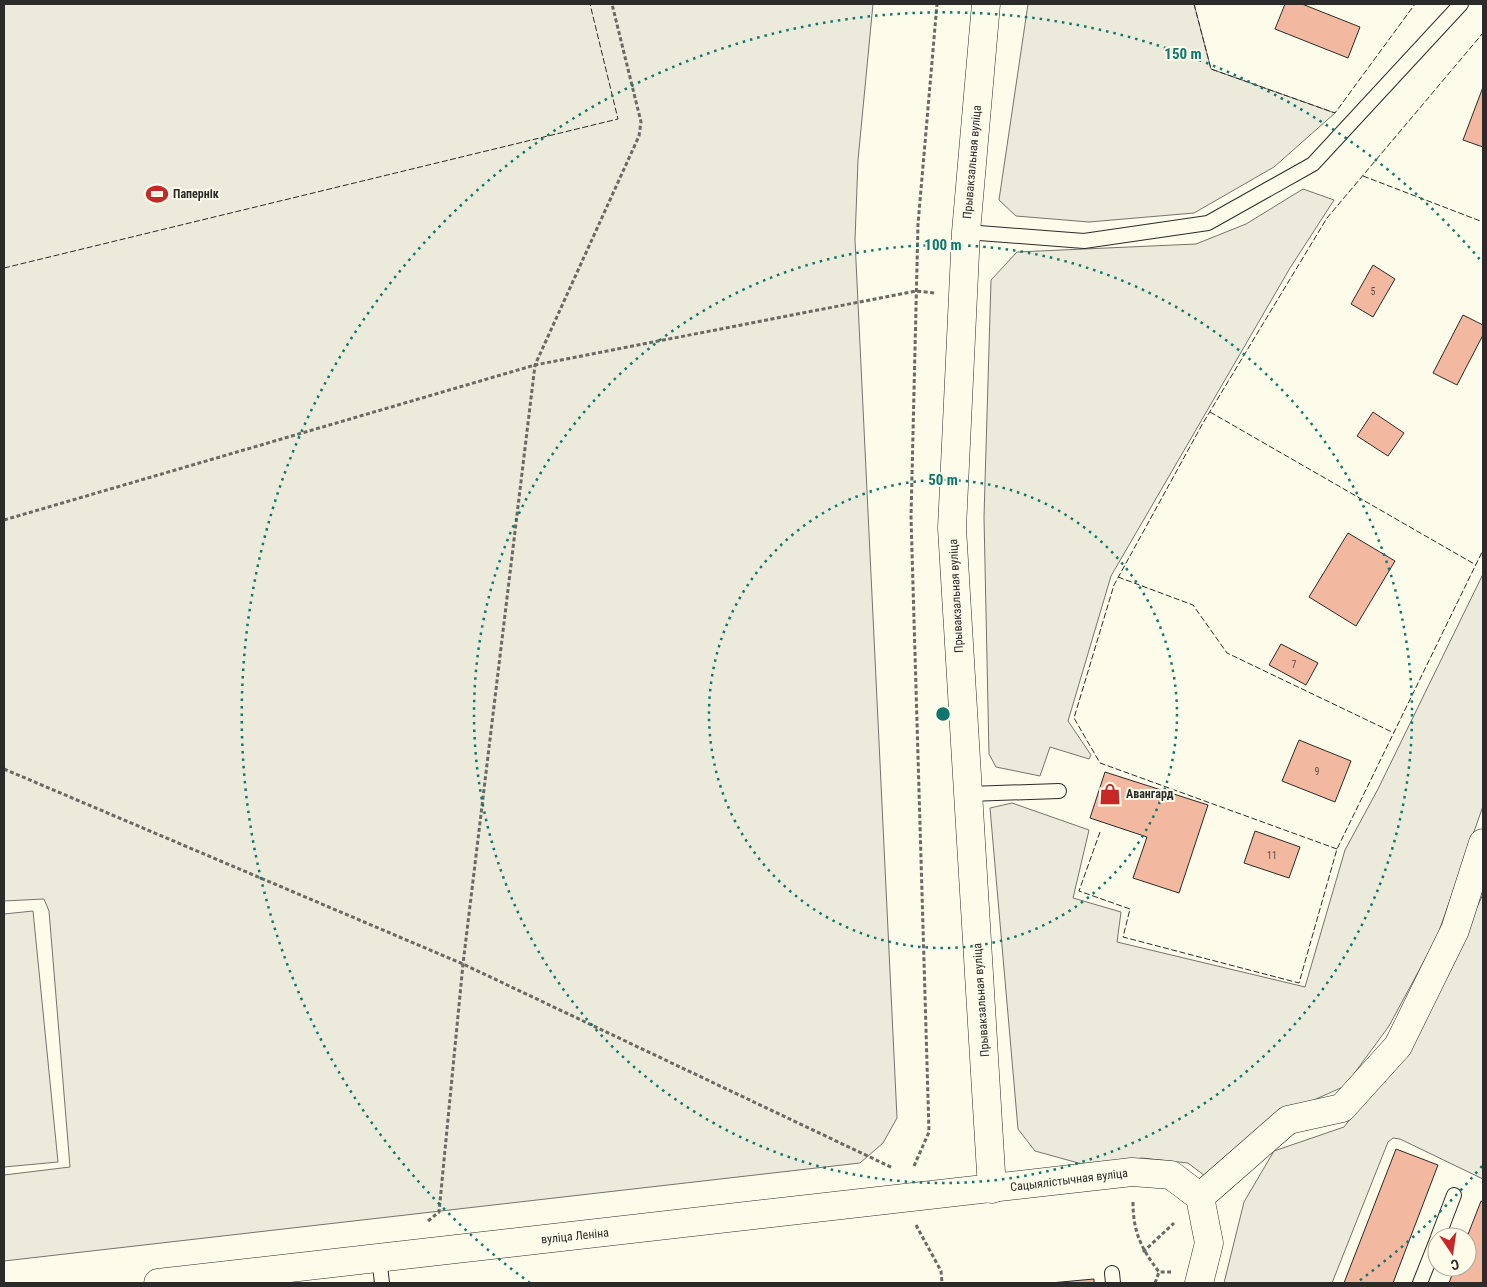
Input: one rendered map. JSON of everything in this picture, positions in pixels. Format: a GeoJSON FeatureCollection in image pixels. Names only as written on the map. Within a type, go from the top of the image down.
{"type":"FeatureCollection","features":[{"type":"Feature","properties":{"kind":"street","name":"Прывакзальная вуліца"},"geometry":{"type":"LineString","coordinates":[[986,4],[966,232],[952,528],[992,1188]]}},
{"type":"Feature","properties":{"kind":"street"},"geometry":{"type":"LineString","coordinates":[[1188,1278],[1209,1243],[1200,1197],[1288,1120],[1342,1108],[1398,1046],[1455,930],[1483,843]]}},
{"type":"Feature","properties":{"kind":"street","name":"Сацыялістычная вуліца"},"geometry":{"type":"LineString","coordinates":[[992,1188],[1132,1172],[1171,1175],[1200,1197]]}},
{"type":"Feature","properties":{"kind":"street","name":"вуліца Леніна"},"geometry":{"type":"LineString","coordinates":[[158,1283],[381,1271],[992,1188]]}},
{"type":"Feature","properties":{"kind":"lane"},"geometry":{"type":"LineString","coordinates":[[966,232],[1084,241],[1208,223],[1313,164],[1462,4]]}},
{"type":"Feature","properties":{"kind":"lane"},"geometry":{"type":"LineString","coordinates":[[968,794],[1059,791]]}},
{"type":"Feature","properties":{"kind":"lane"},"geometry":{"type":"LineString","coordinates":[[1442,1227],[1454,1195]]}},
{"type":"Feature","properties":{"kind":"lane"},"geometry":{"type":"LineString","coordinates":[[1420,1283],[1427,1266]]}},
{"type":"Feature","properties":{"kind":"path"},"geometry":{"type":"LineString","coordinates":[[424,1224],[439,1212],[463,964],[535,365],[639,136],[641,122],[612,4]]}},
{"type":"Feature","properties":{"kind":"path"},"geometry":{"type":"LineString","coordinates":[[914,1171],[914,1163],[929,1132],[911,517],[918,224],[937,4]]}},
{"type":"Feature","properties":{"kind":"path"},"geometry":{"type":"LineString","coordinates":[[4,520],[535,365],[916,291],[962,296]]}},
{"type":"Feature","properties":{"kind":"path"},"geometry":{"type":"LineString","coordinates":[[4,769],[463,964],[896,1170]]}},
{"type":"Feature","properties":{"kind":"path"},"geometry":{"type":"LineString","coordinates":[[1143,1252],[1200,1197]]}},
{"type":"Feature","properties":{"kind":"path"},"geometry":{"type":"LineString","coordinates":[[1133,1199],[1133,1224],[1143,1252],[1159,1272],[1188,1278]]}},
{"type":"Feature","properties":{"kind":"path"},"geometry":{"type":"LineString","coordinates":[[913,1220],[941,1272],[942,1283]]}},
{"type":"Feature","properties":{"kind":"path"},"geometry":{"type":"LineString","coordinates":[[1156,1283],[1159,1272]]}},
{"type":"Feature","properties":{"kind":"shaded area"},"geometry":{"type":"Polygon","coordinates":[[[4,4],[873,4],[858,160],[855,240],[897,1118],[883,1143],[860,1163],[4,1261],[4,1175],[70,1167],[49,911],[44,899],[4,901],[4,4]]]}},
{"type":"Feature","properties":{"kind":"shaded area"},"geometry":{"type":"Polygon","coordinates":[[[1028,4],[1194,4],[1211,69],[1335,113],[1274,167],[1194,213],[1089,222],[1016,216],[999,200],[1028,4]]]}},
{"type":"Feature","properties":{"kind":"shaded area"},"geometry":{"type":"Polygon","coordinates":[[[1303,189],[1334,200],[1290,268],[1111,576],[1068,721],[1091,755],[1089,759],[1050,747],[1040,776],[996,767],[989,754],[984,517],[991,280],[1017,252],[1196,244],[1246,224],[1303,189]]]}},
{"type":"Feature","properties":{"kind":"shaded area"},"geometry":{"type":"Polygon","coordinates":[[[1483,574],[1483,806],[1437,937],[1389,1026],[1345,1086],[1276,1117],[1205,1176],[1188,1163],[1142,1158],[1082,1164],[1035,1151],[1018,1129],[990,808],[1012,803],[1089,830],[1073,898],[1121,912],[1117,942],[1305,987],[1345,850],[1378,789],[1483,574]]]}},
{"type":"Feature","properties":{"kind":"shaded area"},"geometry":{"type":"Polygon","coordinates":[[[1483,894],[1483,1179],[1400,1139],[1393,1138],[1388,1142],[1332,1283],[1224,1283],[1244,1202],[1274,1151],[1344,1127],[1424,1024],[1483,894]]]}},
{"type":"Feature","properties":{"kind":"shaded area"},"geometry":{"type":"Polygon","coordinates":[[[33,911],[58,1162],[4,1167],[4,914],[33,911]]]}},
{"type":"Feature","properties":{"kind":"building"},"geometry":{"type":"Polygon","coordinates":[[[1285,4],[1302,4],[1360,27],[1348,58],[1275,29],[1285,4]]]}},
{"type":"Feature","properties":{"kind":"building"},"geometry":{"type":"Polygon","coordinates":[[[1483,87],[1483,147],[1463,140],[1483,87]]]}},
{"type":"Feature","properties":{"kind":"building"},"geometry":{"type":"Polygon","coordinates":[[[1373,265],[1395,279],[1373,317],[1351,304],[1373,265]]]}},
{"type":"Feature","properties":{"kind":"building"},"geometry":{"type":"Polygon","coordinates":[[[1463,315],[1483,325],[1483,335],[1457,385],[1433,373],[1463,315]]]}},
{"type":"Feature","properties":{"kind":"building"},"geometry":{"type":"Polygon","coordinates":[[[1373,412],[1404,433],[1388,456],[1357,436],[1373,412]]]}},
{"type":"Feature","properties":{"kind":"building"},"geometry":{"type":"Polygon","coordinates":[[[1348,533],[1395,561],[1356,626],[1309,597],[1348,533]]]}},
{"type":"Feature","properties":{"kind":"building"},"geometry":{"type":"Polygon","coordinates":[[[1281,644],[1318,663],[1306,685],[1269,665],[1281,644]]]}},
{"type":"Feature","properties":{"kind":"building"},"geometry":{"type":"Polygon","coordinates":[[[1299,740],[1351,761],[1335,802],[1282,781],[1299,740]]]}},
{"type":"Feature","properties":{"kind":"building"},"geometry":{"type":"Polygon","coordinates":[[[1105,772],[1208,805],[1179,893],[1133,878],[1147,837],[1090,818],[1105,772]]]}},
{"type":"Feature","properties":{"kind":"building"},"geometry":{"type":"Polygon","coordinates":[[[1255,831],[1300,847],[1289,878],[1244,863],[1255,831]]]}},
{"type":"Feature","properties":{"kind":"building"},"geometry":{"type":"Polygon","coordinates":[[[1396,1149],[1438,1165],[1393,1283],[1344,1283],[1396,1149]]]}},
{"type":"Feature","properties":{"kind":"building"},"geometry":{"type":"Polygon","coordinates":[[[1481,1201],[1483,1202],[1483,1283],[1449,1283],[1451,1277],[1477,1277],[1477,1227],[1471,1227],[1481,1201]]]}},
{"type":"Feature","properties":{"kind":"building"},"geometry":{"type":"Polygon","coordinates":[[[1094,1279],[1094,1283],[1050,1283],[1094,1279]]]}},
{"type":"Feature","properties":{"kind":"fence"},"geometry":{"type":"LineString","coordinates":[[4,268],[618,119],[590,4]]}},
{"type":"Feature","properties":{"kind":"fence"},"geometry":{"type":"LineString","coordinates":[[1194,4],[1211,69],[1335,113],[1415,4]]}},
{"type":"Feature","properties":{"kind":"fence"},"geometry":{"type":"LineString","coordinates":[[1337,849],[1100,763],[1074,718],[1114,585],[1203,423],[1327,218],[1483,33]]}},
{"type":"Feature","properties":{"kind":"fence"},"geometry":{"type":"LineString","coordinates":[[1363,176],[1483,222]]}},
{"type":"Feature","properties":{"kind":"fence"},"geometry":{"type":"LineString","coordinates":[[1210,412],[1476,565]]}},
{"type":"Feature","properties":{"kind":"fence"},"geometry":{"type":"LineString","coordinates":[[1100,832],[1079,891],[1130,909],[1123,937],[1299,983],[1337,849],[1483,550]]}},
{"type":"Feature","properties":{"kind":"fence"},"geometry":{"type":"LineString","coordinates":[[1118,577],[1193,605],[1227,653],[1394,733]]}},
{"type":"Feature","properties":{"kind":"place","name":"Папернік"},"geometry":{"type":"Point","coordinates":[157,194]}},
{"type":"Feature","properties":{"kind":"place","name":"Авангард"},"geometry":{"type":"Point","coordinates":[1110,794]}}]}
